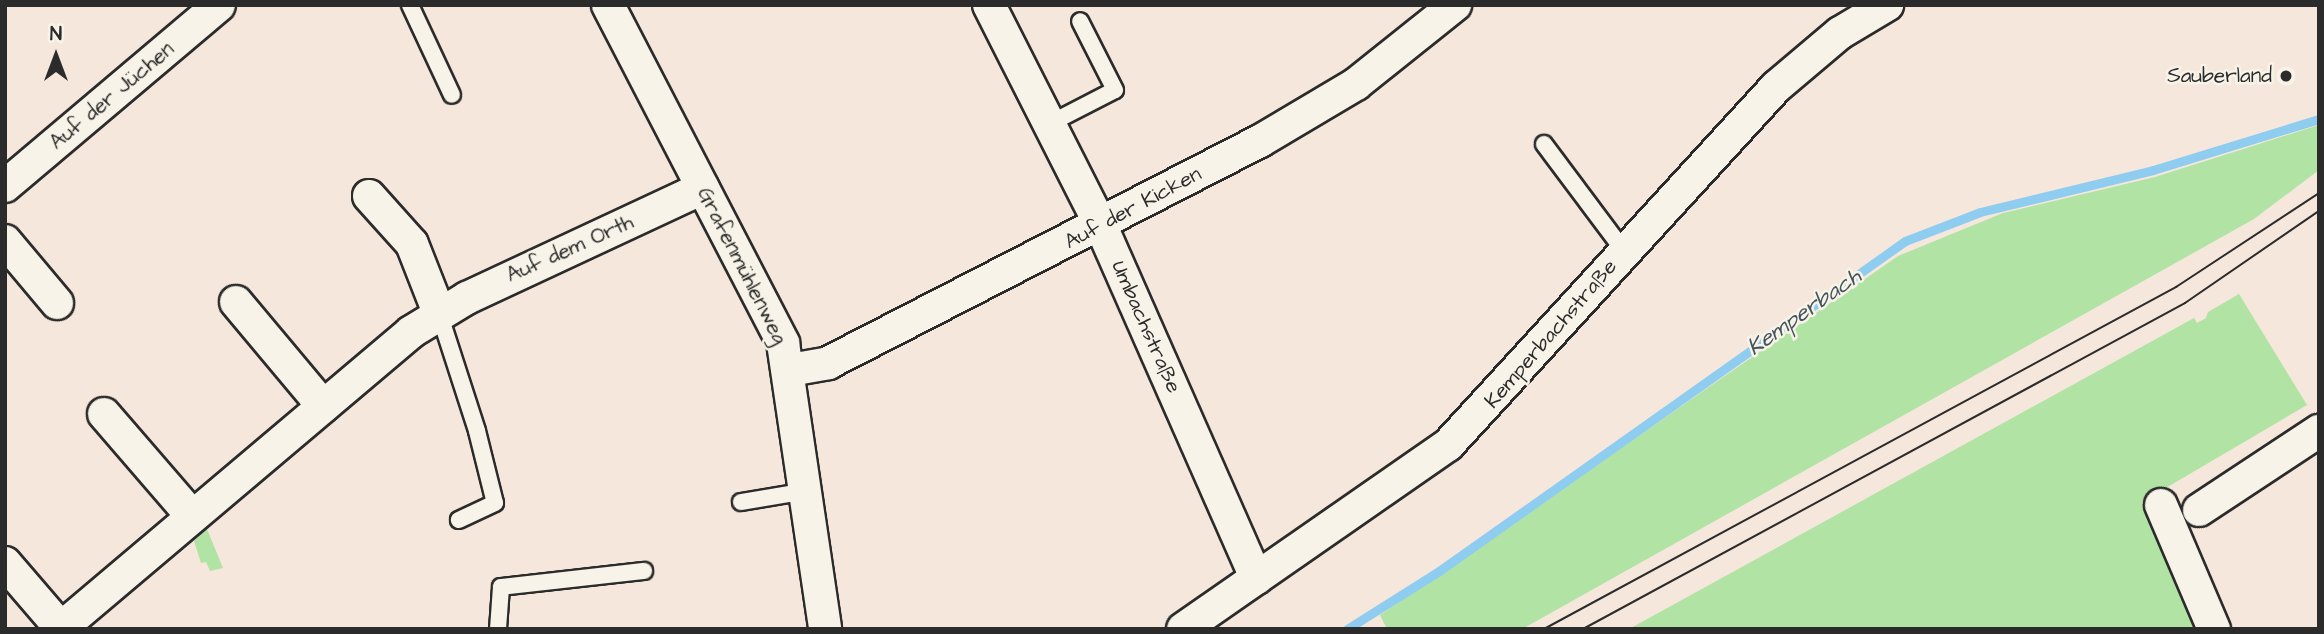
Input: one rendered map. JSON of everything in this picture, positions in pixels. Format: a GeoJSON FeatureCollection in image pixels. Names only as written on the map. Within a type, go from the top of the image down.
{"type":"FeatureCollection","features":[{"type":"Feature","properties":{"kind":"street","name":"Grafenmühlenweg"},"geometry":{"type":"LineString","coordinates":[[608,5],[783,343],[790,370],[825,629]]}},
{"type":"Feature","properties":{"kind":"street","name":"Umbachstraße"},"geometry":{"type":"LineString","coordinates":[[989,5],[1101,226],[1256,578]]}},
{"type":"Feature","properties":{"kind":"street","name":"Auf der Kicken"},"geometry":{"type":"LineString","coordinates":[[790,370],[828,363],[1101,226],[1356,84],[1455,5]]}},
{"type":"Feature","properties":{"kind":"street","name":"Kemperbachstraße"},"geometry":{"type":"LineString","coordinates":[[1183,629],[1448,445],[1776,87],[1840,33],[1887,5]]}},
{"type":"Feature","properties":{"kind":"street","name":"Auf der Jüchen"},"geometry":{"type":"LineString","coordinates":[[5,186],[210,8]]}},
{"type":"Feature","properties":{"kind":"street","name":"Auf dem Orth"},"geometry":{"type":"LineString","coordinates":[[5,563],[60,628],[323,405],[439,313],[703,188]]}},
{"type":"Feature","properties":{"kind":"street"},"geometry":{"type":"LineString","coordinates":[[369,196],[412,244],[439,313]]}},
{"type":"Feature","properties":{"kind":"street"},"geometry":{"type":"LineString","coordinates":[[5,241],[57,303]]}},
{"type":"Feature","properties":{"kind":"street"},"geometry":{"type":"LineString","coordinates":[[236,302],[323,405]]}},
{"type":"Feature","properties":{"kind":"street"},"geometry":{"type":"LineString","coordinates":[[104,414],[192,516]]}},
{"type":"Feature","properties":{"kind":"street"},"geometry":{"type":"LineString","coordinates":[[2199,510],[2319,431]]}},
{"type":"Feature","properties":{"kind":"street"},"geometry":{"type":"LineString","coordinates":[[2161,505],[2214,629]]}},
{"type":"Feature","properties":{"kind":"lane"},"geometry":{"type":"LineString","coordinates":[[410,5],[452,95]]}},
{"type":"Feature","properties":{"kind":"lane"},"geometry":{"type":"LineString","coordinates":[[1049,124],[1115,90],[1080,21]]}},
{"type":"Feature","properties":{"kind":"lane"},"geometry":{"type":"LineString","coordinates":[[1544,144],[1624,251]]}},
{"type":"Feature","properties":{"kind":"lane"},"geometry":{"type":"LineString","coordinates":[[439,313],[478,431],[495,503],[460,520]]}},
{"type":"Feature","properties":{"kind":"lane"},"geometry":{"type":"LineString","coordinates":[[741,502],[807,491]]}},
{"type":"Feature","properties":{"kind":"lane"},"geometry":{"type":"LineString","coordinates":[[498,629],[501,587],[644,570]]}},
{"type":"Feature","properties":{"kind":"green space"},"geometry":{"type":"Polygon","coordinates":[[[2319,125],[2319,170],[2254,219],[1522,629],[1387,629],[1380,615],[1898,256],[2003,213],[2155,177],[2319,125]]]}},
{"type":"Feature","properties":{"kind":"green space"},"geometry":{"type":"Polygon","coordinates":[[[2239,294],[2307,405],[2142,502],[2202,629],[1629,629],[2194,318],[2197,323],[2206,318],[2208,312],[2239,294]]]}},
{"type":"Feature","properties":{"kind":"green space"},"geometry":{"type":"Polygon","coordinates":[[[207,529],[223,568],[210,571],[206,562],[201,563],[194,541],[207,529]]]}},
{"type":"Feature","properties":{"kind":"waterway","name":"Kemperbach"},"geometry":{"type":"LineString","coordinates":[[1347,629],[1439,571],[1905,241],[1980,212],[2153,170],[2319,119]]}},
{"type":"Feature","properties":{"kind":"tram line"},"geometry":{"type":"LineString","coordinates":[[1544,629],[2176,287],[2319,193]]}},
{"type":"Feature","properties":{"kind":"tram line"},"geometry":{"type":"LineString","coordinates":[[1583,629],[2185,303],[2319,211]]}},
{"type":"Feature","properties":{"kind":"place","name":"Sauberland"},"geometry":{"type":"Point","coordinates":[2286,76]}}]}
